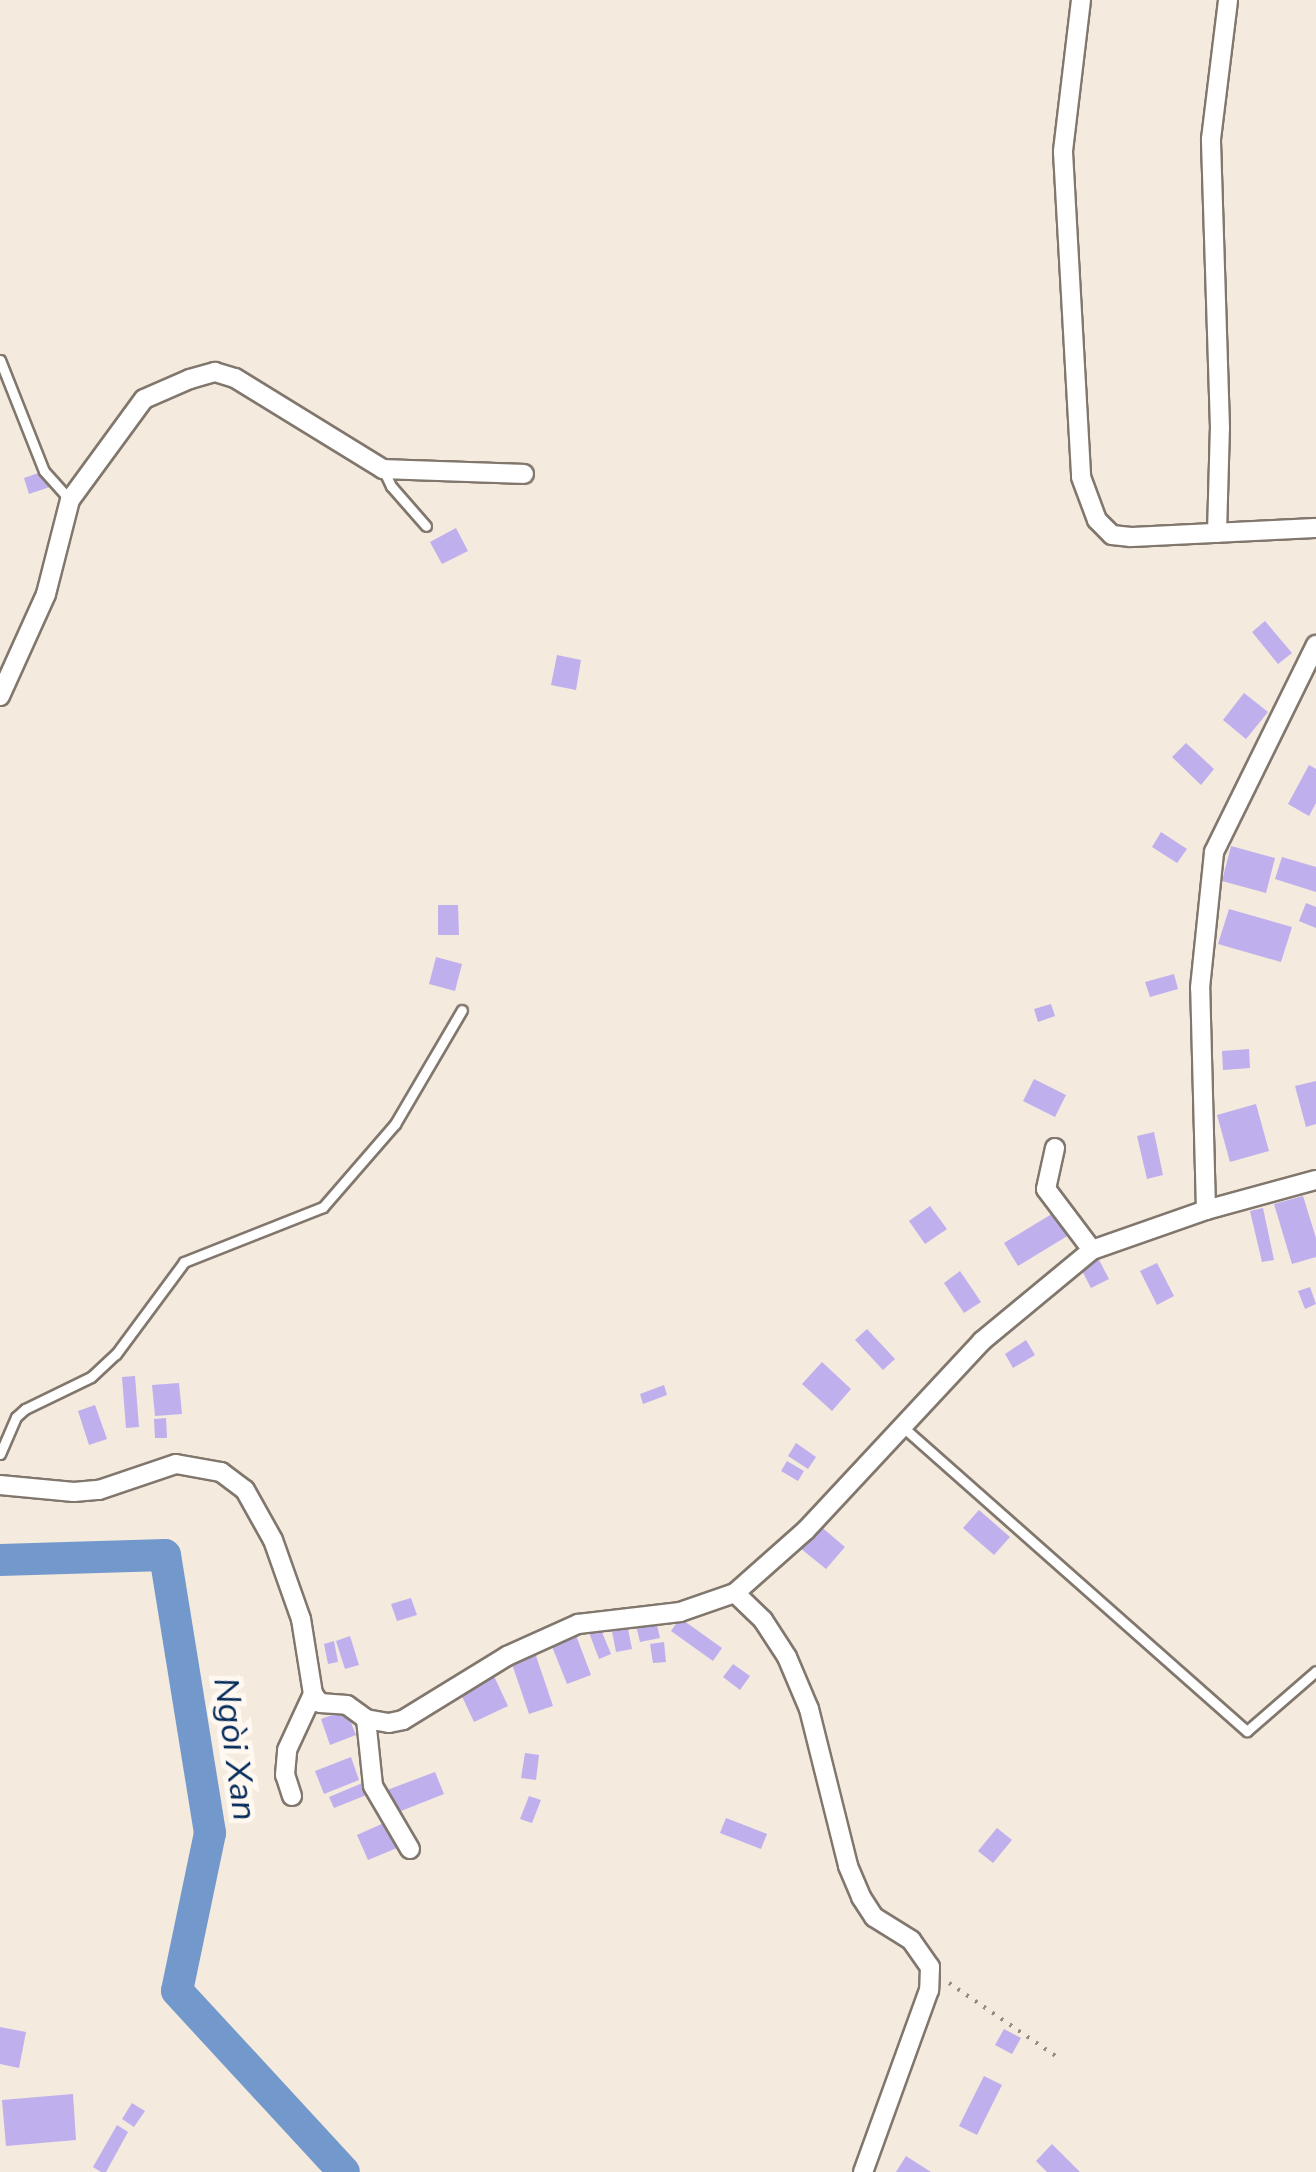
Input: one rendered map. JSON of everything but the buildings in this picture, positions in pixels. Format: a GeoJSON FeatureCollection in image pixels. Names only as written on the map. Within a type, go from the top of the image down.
{"type":"FeatureCollection","features":[{"type":"Feature","properties":{"kind":"street"},"geometry":{"type":"LineString","coordinates":[[1081,0],[1063,152],[1081,477],[1097,520],[1112,535],[1316,528]]}},
{"type":"Feature","properties":{"kind":"street"},"geometry":{"type":"LineString","coordinates":[[1217,533],[1220,428],[1211,139],[1228,0]]}},
{"type":"Feature","properties":{"kind":"street"},"geometry":{"type":"LineString","coordinates":[[0,696],[46,594],[70,500],[144,400],[215,372],[235,378],[383,469],[524,474]]}},
{"type":"Feature","properties":{"kind":"street"},"geometry":{"type":"LineString","coordinates":[[1206,1210],[1200,988],[1206,894],[1214,852],[1316,645]]}},
{"type":"Feature","properties":{"kind":"street"},"geometry":{"type":"LineString","coordinates":[[1055,1148],[1046,1189],[1092,1250]]}},
{"type":"Feature","properties":{"kind":"street"},"geometry":{"type":"LineString","coordinates":[[0,1485],[74,1492],[99,1490],[176,1464],[209,1467],[232,1480],[256,1506],[284,1566],[302,1619],[314,1694],[320,1703],[347,1704],[366,1719],[389,1723],[403,1720],[507,1656],[578,1624],[680,1612],[736,1593],[806,1530],[982,1341],[1092,1250],[1206,1210],[1316,1180]]}},
{"type":"Feature","properties":{"kind":"street"},"geometry":{"type":"LineString","coordinates":[[736,1593],[762,1620],[787,1657],[809,1709],[848,1866],[861,1897],[874,1917],[910,1940],[930,1967],[928,1990],[863,2172]]}},
{"type":"Feature","properties":{"kind":"street"},"geometry":{"type":"LineString","coordinates":[[292,1796],[284,1775],[287,1750],[314,1694]]}},
{"type":"Feature","properties":{"kind":"street"},"geometry":{"type":"LineString","coordinates":[[366,1719],[372,1786],[410,1849]]}},
{"type":"Feature","properties":{"kind":"lane"},"geometry":{"type":"LineString","coordinates":[[0,360],[44,471],[70,500]]}},
{"type":"Feature","properties":{"kind":"lane"},"geometry":{"type":"LineString","coordinates":[[383,469],[412,515],[426,526]]}},
{"type":"Feature","properties":{"kind":"lane"},"geometry":{"type":"LineString","coordinates":[[0,1454],[16,1417],[25,1409],[91,1376],[116,1354],[184,1262],[323,1207],[395,1124],[462,1010]]}},
{"type":"Feature","properties":{"kind":"lane"},"geometry":{"type":"LineString","coordinates":[[904,1427],[1247,1732],[1316,1671]]}},
{"type":"Feature","properties":{"kind":"path"},"geometry":{"type":"LineString","coordinates":[[930,1967],[944,1981],[1060,2059]]}},
{"type":"Feature","properties":{"kind":"waterway","name":"Ngòi Xan"},"geometry":{"type":"LineString","coordinates":[[0,1560],[165,1555],[210,1833],[177,1991],[344,2172]]}}]}
